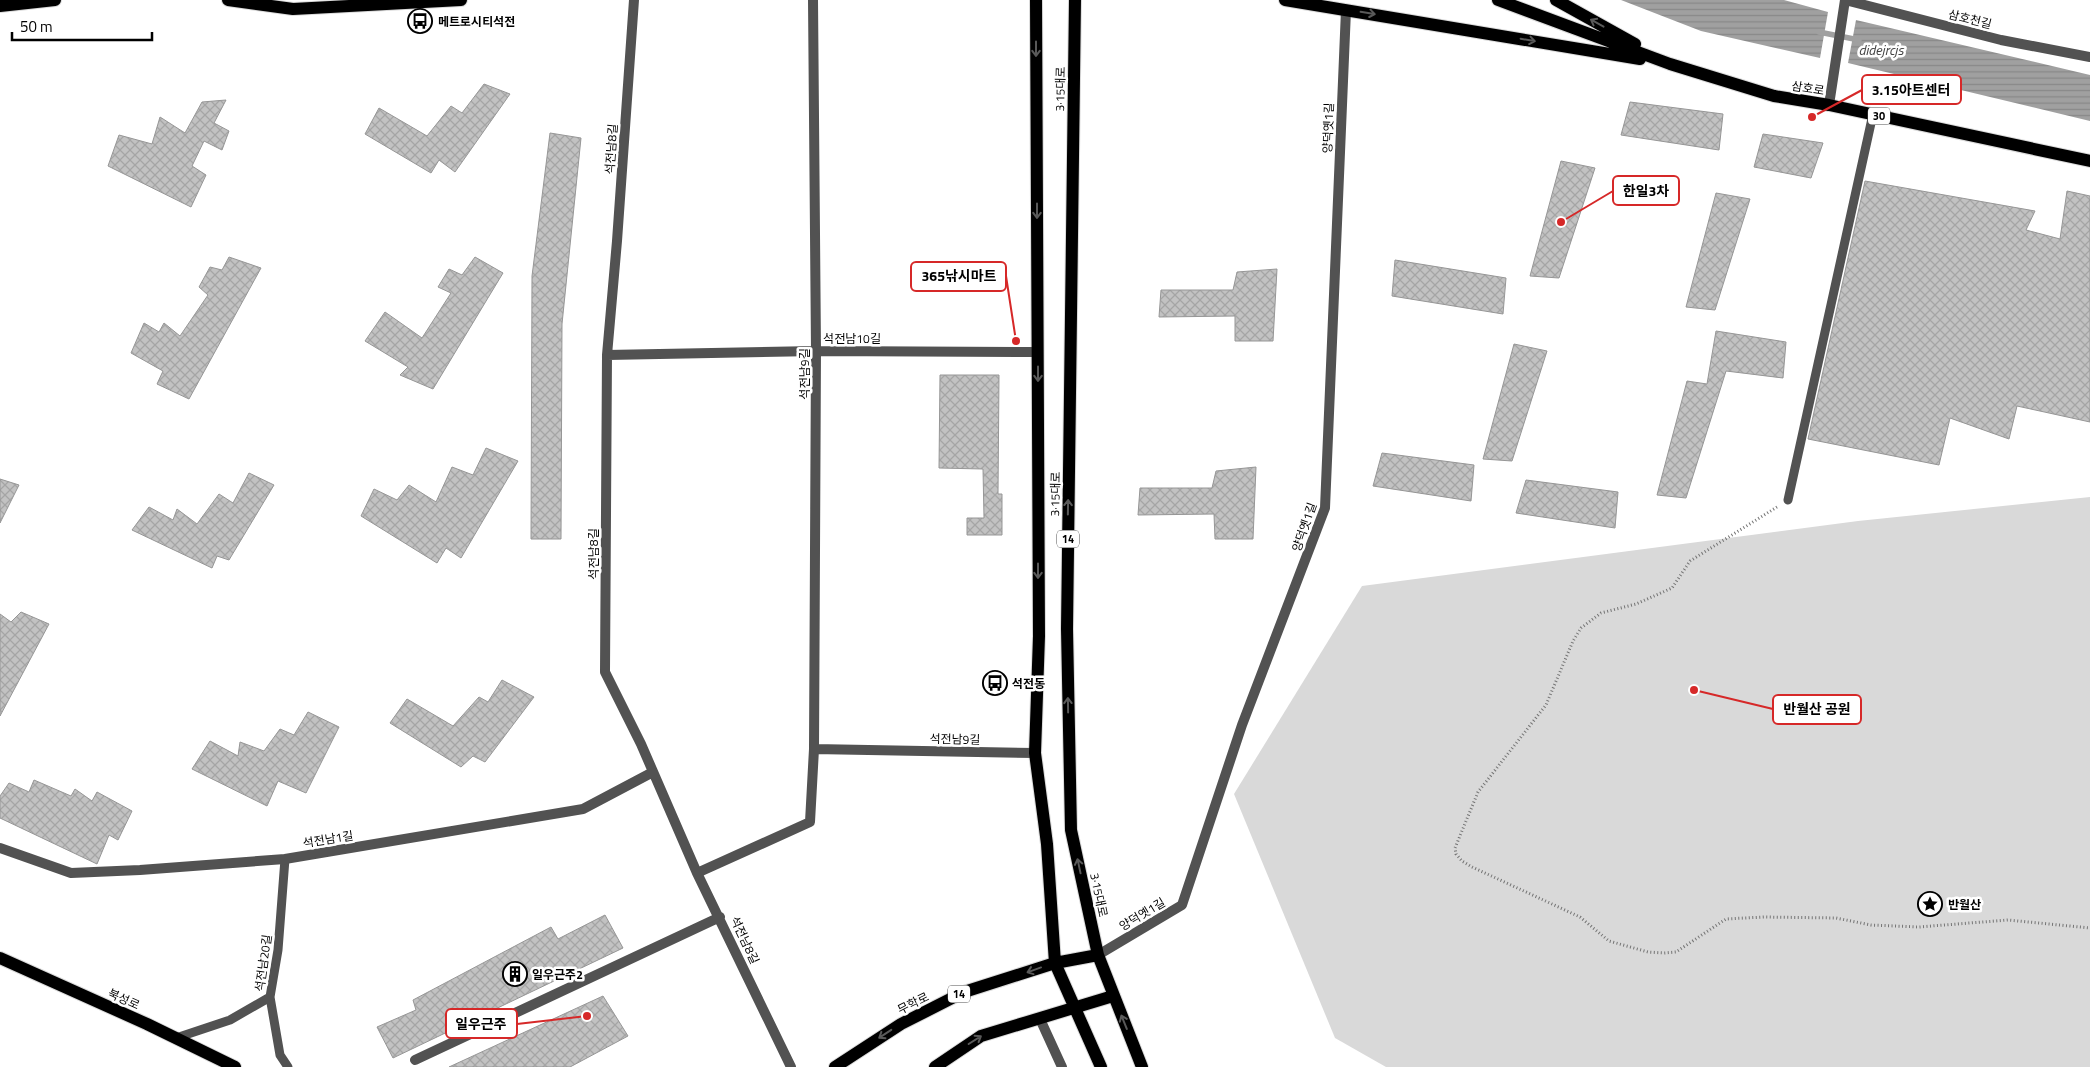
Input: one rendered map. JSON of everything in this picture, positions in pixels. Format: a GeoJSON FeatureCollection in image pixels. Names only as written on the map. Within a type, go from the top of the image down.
{"type":"FeatureCollection","features":[{"type":"Feature","properties":{"kind":"main road"},"geometry":{"type":"LineString","coordinates":[[0,6],[55,0]]}},
{"type":"Feature","properties":{"kind":"main road"},"geometry":{"type":"LineString","coordinates":[[228,0],[293,9],[461,0]]}},
{"type":"Feature","properties":{"kind":"main road","name":"3·15대로"},"geometry":{"type":"LineString","coordinates":[[1036,0],[1038,636],[1035,753],[1047,844],[1056,963],[1101,1067]]}},
{"type":"Feature","properties":{"kind":"main road","name":"3·15대로"},"geometry":{"type":"LineString","coordinates":[[1075,0],[1067,629],[1071,830],[1098,954],[1142,1067]]}},
{"type":"Feature","properties":{"kind":"main road","name":"삼호로"},"geometry":{"type":"LineString","coordinates":[[1285,0],[1670,64]]}},
{"type":"Feature","properties":{"kind":"main road","name":"삼호로"},"geometry":{"type":"LineString","coordinates":[[1498,0],[1670,64],[1774,96],[1830,105],[2090,161]]}},
{"type":"Feature","properties":{"kind":"main road","name":"삼호로"},"geometry":{"type":"LineString","coordinates":[[1556,0],[1670,64]]}},
{"type":"Feature","properties":{"kind":"main road","name":"무학로"},"geometry":{"type":"LineString","coordinates":[[835,1067],[901,1024],[964,992],[1056,963],[1098,954]]}},
{"type":"Feature","properties":{"kind":"main road","name":"북성로"},"geometry":{"type":"LineString","coordinates":[[0,958],[235,1067]]}},
{"type":"Feature","properties":{"kind":"main road"},"geometry":{"type":"LineString","coordinates":[[934,1067],[981,1036],[1113,996]]}},
{"type":"Feature","properties":{"kind":"street","name":"석전남8길"},"geometry":{"type":"LineString","coordinates":[[634,0],[607,355],[605,672],[653,772],[697,873],[792,1067]]}},
{"type":"Feature","properties":{"kind":"street","name":"석전남9길"},"geometry":{"type":"LineString","coordinates":[[697,873],[810,822],[814,748],[816,351],[813,0]]}},
{"type":"Feature","properties":{"kind":"street"},"geometry":{"type":"LineString","coordinates":[[1830,105],[1846,0]]}},
{"type":"Feature","properties":{"kind":"street","name":"삼호천길"},"geometry":{"type":"LineString","coordinates":[[1846,0],[2002,40],[2090,57]]}},
{"type":"Feature","properties":{"kind":"street","name":"양덕옛1길"},"geometry":{"type":"LineString","coordinates":[[1098,954],[1182,905],[1242,725],[1326,508],[1346,10]]}},
{"type":"Feature","properties":{"kind":"street","name":"석전남10길"},"geometry":{"type":"LineString","coordinates":[[607,355],[816,351],[1038,352]]}},
{"type":"Feature","properties":{"kind":"street","name":"석전남9길"},"geometry":{"type":"LineString","coordinates":[[814,748],[1035,753]]}},
{"type":"Feature","properties":{"kind":"street","name":"석전남1길"},"geometry":{"type":"LineString","coordinates":[[0,848],[71,873],[140,870],[285,859],[582,809],[653,772]]}},
{"type":"Feature","properties":{"kind":"street"},"geometry":{"type":"LineString","coordinates":[[415,1060],[720,918]]}},
{"type":"Feature","properties":{"kind":"street"},"geometry":{"type":"LineString","coordinates":[[1040,1018],[1062,1067]]}},
{"type":"Feature","properties":{"kind":"lane"},"geometry":{"type":"LineString","coordinates":[[1788,500],[1873,114]]}},
{"type":"Feature","properties":{"kind":"lane","name":"석전남20길"},"geometry":{"type":"LineString","coordinates":[[285,859],[278,950],[270,997],[280,1055],[288,1067]]}},
{"type":"Feature","properties":{"kind":"lane"},"geometry":{"type":"LineString","coordinates":[[176,1038],[230,1020],[270,997]]}},
{"type":"Feature","properties":{"kind":"path"},"geometry":{"type":"LineString","coordinates":[[1788,500],[1690,561],[1672,588],[1636,604],[1601,613],[1581,628],[1572,641],[1546,705],[1478,792],[1458,838],[1455,848],[1456,854],[1462,861],[1472,867],[1580,917],[1609,941],[1648,952],[1676,952],[1726,919],[1754,917],[1836,918],[1871,925],[1919,927],[2008,920],[2090,928]]}},
{"type":"Feature","properties":{"kind":"shaded area"},"geometry":{"type":"Polygon","coordinates":[[[2090,497],[2090,1067],[1386,1067],[1335,1038],[1234,794],[1362,586],[1858,521],[2090,497]]]}},
{"type":"Feature","properties":{"kind":"water"},"geometry":{"type":"Polygon","coordinates":[[[1621,0],[1784,0],[1828,12],[1820,58],[1701,31],[1621,0]]]}},
{"type":"Feature","properties":{"kind":"water","name":"didejrcjs"},"geometry":{"type":"Polygon","coordinates":[[[1856,20],[2090,75],[2090,121],[1848,63],[1856,20]]]}},
{"type":"Feature","properties":{"kind":"building"},"geometry":{"type":"Polygon","coordinates":[[[484,84],[510,94],[455,172],[439,160],[431,173],[365,134],[379,108],[427,136],[451,106],[462,113],[484,84]]]}},
{"type":"Feature","properties":{"kind":"building"},"geometry":{"type":"Polygon","coordinates":[[[226,100],[214,123],[229,131],[222,150],[204,141],[192,166],[206,175],[191,207],[108,166],[119,135],[152,144],[160,117],[185,133],[202,102],[226,100]]]}},
{"type":"Feature","properties":{"kind":"building"},"geometry":{"type":"Polygon","coordinates":[[[1630,102],[1723,114],[1719,150],[1621,135],[1630,102]]]}},
{"type":"Feature","properties":{"kind":"building"},"geometry":{"type":"Polygon","coordinates":[[[550,133],[581,138],[562,324],[561,539],[531,539],[532,276],[550,133]]]}},
{"type":"Feature","properties":{"kind":"building"},"geometry":{"type":"Polygon","coordinates":[[[1763,134],[1823,143],[1811,178],[1754,167],[1763,134]]]}},
{"type":"Feature","properties":{"kind":"building"},"geometry":{"type":"Polygon","coordinates":[[[1561,161],[1595,168],[1559,278],[1530,276],[1561,161]]]}},
{"type":"Feature","properties":{"kind":"building"},"geometry":{"type":"Polygon","coordinates":[[[1865,181],[2035,211],[2026,230],[2060,239],[2067,191],[2090,196],[2090,422],[2017,406],[2009,439],[1950,418],[1939,465],[1808,439],[1865,181]]]}},
{"type":"Feature","properties":{"kind":"building"},"geometry":{"type":"Polygon","coordinates":[[[1716,193],[1750,199],[1715,310],[1686,307],[1716,193]]]}},
{"type":"Feature","properties":{"kind":"building"},"geometry":{"type":"Polygon","coordinates":[[[229,257],[261,268],[189,399],[157,384],[163,371],[131,353],[144,323],[159,332],[164,323],[180,336],[208,295],[199,287],[210,267],[222,270],[229,257]]]}},
{"type":"Feature","properties":{"kind":"building"},"geometry":{"type":"Polygon","coordinates":[[[475,257],[503,273],[433,389],[400,375],[408,367],[365,341],[385,312],[422,338],[451,293],[438,287],[449,269],[462,275],[475,257]]]}},
{"type":"Feature","properties":{"kind":"building"},"geometry":{"type":"Polygon","coordinates":[[[1395,260],[1506,278],[1503,314],[1392,296],[1395,260]]]}},
{"type":"Feature","properties":{"kind":"building"},"geometry":{"type":"Polygon","coordinates":[[[1277,269],[1273,341],[1235,341],[1235,316],[1159,317],[1161,290],[1233,290],[1237,272],[1277,269]]]}},
{"type":"Feature","properties":{"kind":"building"},"geometry":{"type":"Polygon","coordinates":[[[1716,331],[1786,342],[1783,378],[1726,371],[1686,498],[1657,495],[1687,381],[1707,384],[1716,331]]]}},
{"type":"Feature","properties":{"kind":"building"},"geometry":{"type":"Polygon","coordinates":[[[1514,344],[1547,351],[1512,461],[1483,459],[1514,344]]]}},
{"type":"Feature","properties":{"kind":"building"},"geometry":{"type":"Polygon","coordinates":[[[940,375],[999,375],[998,494],[1002,494],[1002,535],[967,535],[967,518],[984,518],[983,469],[939,468],[940,375]]]}},
{"type":"Feature","properties":{"kind":"building"},"geometry":{"type":"Polygon","coordinates":[[[486,448],[518,461],[461,558],[446,548],[437,563],[361,516],[374,489],[397,500],[409,485],[436,502],[452,467],[473,475],[486,448]]]}},
{"type":"Feature","properties":{"kind":"building"},"geometry":{"type":"Polygon","coordinates":[[[1382,453],[1474,465],[1471,501],[1373,486],[1382,453]]]}},
{"type":"Feature","properties":{"kind":"building"},"geometry":{"type":"Polygon","coordinates":[[[1256,467],[1253,539],[1215,539],[1214,514],[1138,515],[1140,488],[1212,488],[1216,471],[1256,467]]]}},
{"type":"Feature","properties":{"kind":"building"},"geometry":{"type":"Polygon","coordinates":[[[249,473],[274,485],[229,560],[217,556],[212,568],[132,530],[149,507],[173,520],[177,509],[197,524],[219,494],[233,503],[249,473]]]}},
{"type":"Feature","properties":{"kind":"building"},"geometry":{"type":"Polygon","coordinates":[[[0,479],[19,485],[0,523],[0,479]]]}},
{"type":"Feature","properties":{"kind":"building"},"geometry":{"type":"Polygon","coordinates":[[[1526,480],[1618,492],[1615,528],[1516,513],[1526,480]]]}},
{"type":"Feature","properties":{"kind":"building"},"geometry":{"type":"Polygon","coordinates":[[[21,612],[49,624],[0,716],[0,614],[11,622],[21,612]]]}},
{"type":"Feature","properties":{"kind":"building"},"geometry":{"type":"Polygon","coordinates":[[[502,680],[534,697],[485,762],[473,756],[461,767],[390,723],[407,699],[453,726],[479,697],[488,702],[502,680]]]}},
{"type":"Feature","properties":{"kind":"building"},"geometry":{"type":"Polygon","coordinates":[[[308,712],[339,727],[306,793],[278,781],[267,806],[192,769],[210,741],[238,756],[240,742],[264,751],[280,729],[294,735],[308,712]]]}},
{"type":"Feature","properties":{"kind":"building"},"geometry":{"type":"Polygon","coordinates":[[[34,780],[71,796],[75,789],[92,801],[97,792],[132,811],[118,840],[109,835],[97,864],[0,818],[0,796],[9,783],[29,792],[34,780]]]}},
{"type":"Feature","properties":{"kind":"building","name":"일우근주2"},"geometry":{"type":"Polygon","coordinates":[[[605,915],[623,948],[393,1058],[377,1027],[416,1010],[413,1000],[551,927],[558,939],[605,915]]]}},
{"type":"Feature","properties":{"kind":"building"},"geometry":{"type":"Polygon","coordinates":[[[603,996],[628,1036],[570,1067],[449,1067],[603,996]]]}},
{"type":"Feature","properties":{"kind":"waterway"},"geometry":{"type":"LineString","coordinates":[[1819,32],[1859,40]]}},
{"type":"Feature","properties":{"kind":"place","name":"메트로시티석전"},"geometry":{"type":"Point","coordinates":[420,21]}},
{"type":"Feature","properties":{"kind":"place","name":"3.15아트센터"},"geometry":{"type":"Point","coordinates":[1812,117]}},
{"type":"Feature","properties":{"kind":"place","name":"한일3차"},"geometry":{"type":"Point","coordinates":[1561,222]}},
{"type":"Feature","properties":{"kind":"place","name":"365낚시마트"},"geometry":{"type":"Point","coordinates":[1016,341]}},
{"type":"Feature","properties":{"kind":"place","name":"석전동"},"geometry":{"type":"Point","coordinates":[995,683]}},
{"type":"Feature","properties":{"kind":"place","name":"반월산 공원"},"geometry":{"type":"Point","coordinates":[1694,690]}},
{"type":"Feature","properties":{"kind":"place","name":"반월산"},"geometry":{"type":"Point","coordinates":[1930,904]}},
{"type":"Feature","properties":{"kind":"place","name":"일우근주2"},"geometry":{"type":"Point","coordinates":[515,974]}},
{"type":"Feature","properties":{"kind":"place","name":"일우근주"},"geometry":{"type":"Point","coordinates":[587,1016]}}]}
